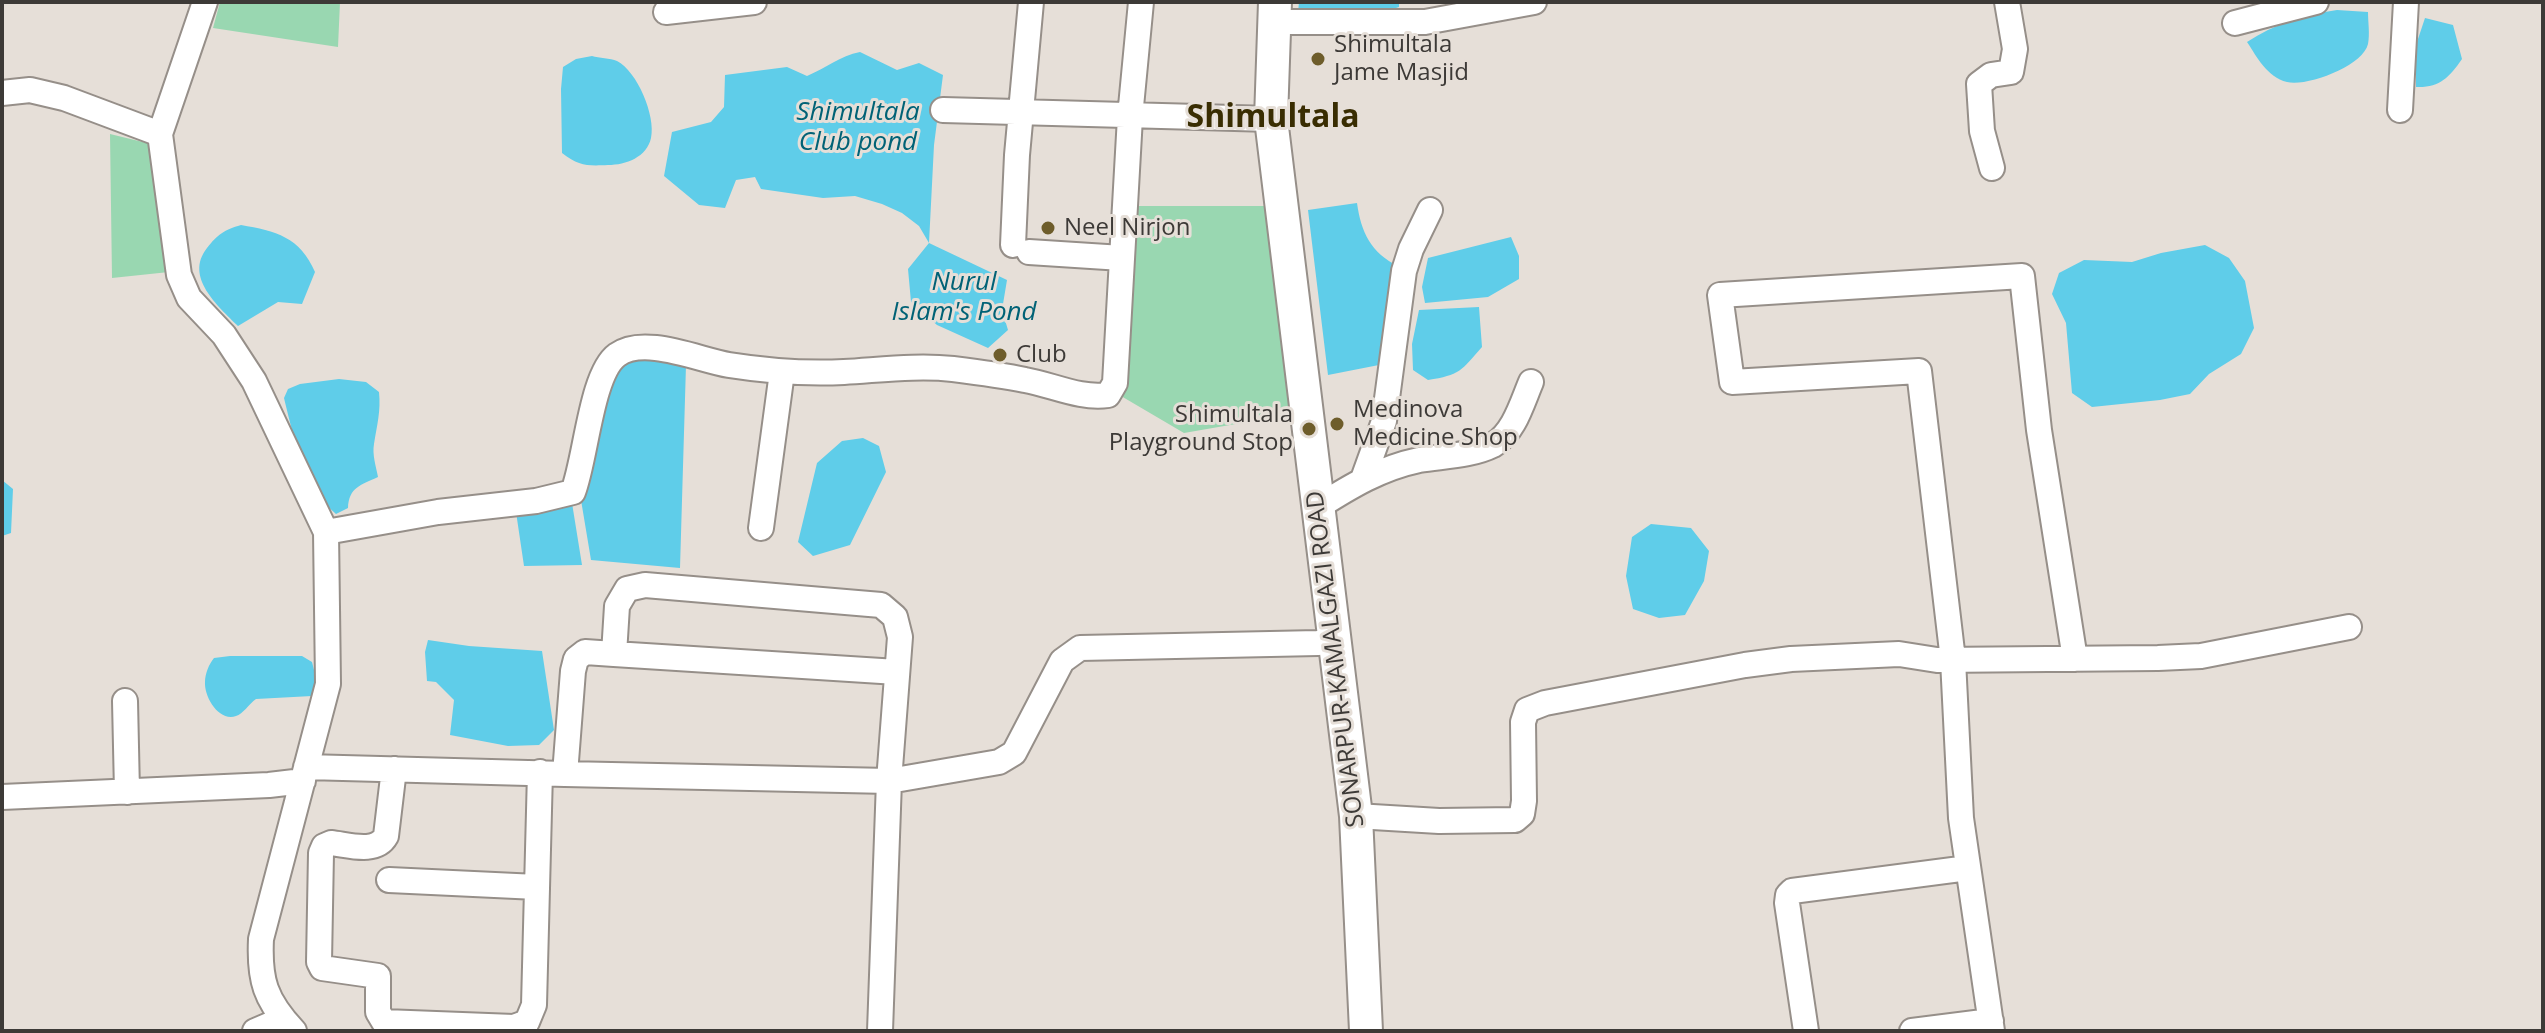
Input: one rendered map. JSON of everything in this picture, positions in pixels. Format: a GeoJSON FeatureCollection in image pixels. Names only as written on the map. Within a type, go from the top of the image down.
{"type":"FeatureCollection","features":[{"type":"Feature","properties":{"kind":"main road","name":"SONARPUR-KAMALGAZI ROAD"},"geometry":{"type":"LineString","coordinates":[[1275,12],[1271,119],[1356,816],[1366,1031]]}},
{"type":"Feature","properties":{"kind":"street"},"geometry":{"type":"LineString","coordinates":[[205,2],[160,134],[179,275],[189,298],[224,335],[254,381],[326,532],[328,684],[261,939],[260,966],[267,995],[288,1025],[255,1031]]}},
{"type":"Feature","properties":{"kind":"street"},"geometry":{"type":"LineString","coordinates":[[666,12],[754,2]]}},
{"type":"Feature","properties":{"kind":"street"},"geometry":{"type":"LineString","coordinates":[[1031,2],[1021,114],[1021,248],[1122,258]]}},
{"type":"Feature","properties":{"kind":"street"},"geometry":{"type":"LineString","coordinates":[[326,532],[438,512],[536,501],[573,492],[602,371],[619,353],[660,348],[723,364],[782,372],[950,368],[1026,380],[1094,396],[1108,395],[1115,383],[1130,117],[1141,2]]}},
{"type":"Feature","properties":{"kind":"street"},"geometry":{"type":"LineString","coordinates":[[1275,12],[1425,22],[1534,2]]}},
{"type":"Feature","properties":{"kind":"street"},"geometry":{"type":"LineString","coordinates":[[1992,168],[1982,131],[1979,84],[1991,75],[2011,72],[2015,49],[2007,2]]}},
{"type":"Feature","properties":{"kind":"street"},"geometry":{"type":"LineString","coordinates":[[2235,23],[2316,2]]}},
{"type":"Feature","properties":{"kind":"street"},"geometry":{"type":"LineString","coordinates":[[2400,110],[2406,2]]}},
{"type":"Feature","properties":{"kind":"street"},"geometry":{"type":"LineString","coordinates":[[2,93],[30,90],[64,98],[160,134]]}},
{"type":"Feature","properties":{"kind":"street"},"geometry":{"type":"LineString","coordinates":[[943,110],[1271,119]]}},
{"type":"Feature","properties":{"kind":"street"},"geometry":{"type":"LineString","coordinates":[[1363,479],[1384,421],[1404,271],[1430,210]]}},
{"type":"Feature","properties":{"kind":"street"},"geometry":{"type":"LineString","coordinates":[[1912,1031],[1992,1026],[1961,818],[1953,660],[1919,371],[1732,382],[1720,295],[2022,276],[2039,430],[2075,659]]}},
{"type":"Feature","properties":{"kind":"street"},"geometry":{"type":"LineString","coordinates":[[761,528],[782,372]]}},
{"type":"Feature","properties":{"kind":"street"},"geometry":{"type":"LineString","coordinates":[[1318,507],[1363,479],[1386,469],[1494,444],[1511,428],[1531,382]]}},
{"type":"Feature","properties":{"kind":"street"},"geometry":{"type":"LineString","coordinates":[[614,654],[617,606],[627,589],[645,585],[881,605],[895,617],[900,637],[889,781],[880,1031]]}},
{"type":"Feature","properties":{"kind":"street"},"geometry":{"type":"LineString","coordinates":[[1356,816],[1439,821],[1515,820],[1522,814],[1524,801],[1524,715],[1545,703],[1791,659],[1899,654],[1953,660],[2201,656],[2349,627]]}},
{"type":"Feature","properties":{"kind":"street"},"geometry":{"type":"LineString","coordinates":[[2,797],[269,785],[336,768],[889,781],[999,762],[1014,753],[1062,661],[1080,648],[1318,643],[1334,640]]}},
{"type":"Feature","properties":{"kind":"street"},"geometry":{"type":"LineString","coordinates":[[565,774],[576,659],[585,652],[897,672]]}},
{"type":"Feature","properties":{"kind":"street"},"geometry":{"type":"LineString","coordinates":[[125,701],[127,792]]}},
{"type":"Feature","properties":{"kind":"street"},"geometry":{"type":"LineString","coordinates":[[394,769],[386,836],[382,844],[374,847],[331,843],[324,846],[321,853],[319,962],[328,971],[378,976],[378,1012],[384,1022],[514,1027],[527,1022],[534,1005],[540,772]]}},
{"type":"Feature","properties":{"kind":"street"},"geometry":{"type":"LineString","coordinates":[[1806,1031],[1787,903],[1792,891],[1968,868]]}},
{"type":"Feature","properties":{"kind":"street"},"geometry":{"type":"LineString","coordinates":[[389,880],[537,887]]}},
{"type":"Feature","properties":{"kind":"green space"},"geometry":{"type":"Polygon","coordinates":[[[220,2],[340,2],[338,47],[213,28],[220,2]]]}},
{"type":"Feature","properties":{"kind":"green space"},"geometry":{"type":"Polygon","coordinates":[[[110,134],[151,144],[169,272],[112,278],[110,134]]]}},
{"type":"Feature","properties":{"kind":"green space"},"geometry":{"type":"Polygon","coordinates":[[[1138,206],[1271,206],[1299,413],[1184,433],[1121,396],[1128,375],[1138,206]]]}},
{"type":"Feature","properties":{"kind":"water"},"geometry":{"type":"Polygon","coordinates":[[[1299,2],[1399,2],[1399,7],[1384,12],[1298,13],[1299,2]]]}},
{"type":"Feature","properties":{"kind":"water"},"geometry":{"type":"Polygon","coordinates":[[[2337,10],[2368,12],[2368,44],[2356,60],[2320,78],[2296,83],[2280,79],[2263,66],[2247,42],[2290,21],[2337,10]]]}},
{"type":"Feature","properties":{"kind":"water"},"geometry":{"type":"Polygon","coordinates":[[[2425,18],[2453,25],[2462,59],[2443,80],[2431,86],[2416,87],[2416,45],[2425,18]]]}},
{"type":"Feature","properties":{"kind":"water","name":"Shimultala Club pond"},"geometry":{"type":"Polygon","coordinates":[[[860,52],[897,70],[919,63],[943,75],[934,145],[929,243],[919,226],[902,213],[855,196],[823,198],[761,189],[755,177],[736,180],[725,208],[699,205],[664,176],[672,132],[711,122],[724,107],[725,75],[787,67],[807,76],[860,52]]]}},
{"type":"Feature","properties":{"kind":"water"},"geometry":{"type":"Polygon","coordinates":[[[592,56],[614,60],[624,66],[638,84],[651,118],[649,145],[640,155],[615,165],[578,163],[562,153],[563,67],[576,59],[592,56]]]}},
{"type":"Feature","properties":{"kind":"water"},"geometry":{"type":"Polygon","coordinates":[[[1357,203],[1361,223],[1374,248],[1398,266],[1384,364],[1328,375],[1308,210],[1357,203]]]}},
{"type":"Feature","properties":{"kind":"water"},"geometry":{"type":"Polygon","coordinates":[[[241,225],[276,233],[294,243],[315,272],[302,304],[278,302],[238,326],[206,290],[199,270],[201,259],[215,239],[241,225]]]}},
{"type":"Feature","properties":{"kind":"water"},"geometry":{"type":"Polygon","coordinates":[[[1511,237],[1519,256],[1519,279],[1488,297],[1425,303],[1422,287],[1428,258],[1511,237]]]}},
{"type":"Feature","properties":{"kind":"water","name":"Nurul Islam's Pond"},"geometry":{"type":"Polygon","coordinates":[[[929,243],[1007,280],[1002,310],[1008,330],[988,348],[937,325],[911,302],[908,269],[929,243]]]}},
{"type":"Feature","properties":{"kind":"water"},"geometry":{"type":"Polygon","coordinates":[[[2205,245],[2229,258],[2245,281],[2254,328],[2241,354],[2209,374],[2190,394],[2092,407],[2072,393],[2066,323],[2052,294],[2059,273],[2084,260],[2132,262],[2205,245]]]}},
{"type":"Feature","properties":{"kind":"water"},"geometry":{"type":"Polygon","coordinates":[[[1479,307],[1482,347],[1464,367],[1454,374],[1428,380],[1413,370],[1412,344],[1419,310],[1479,307]]]}},
{"type":"Feature","properties":{"kind":"water"},"geometry":{"type":"Polygon","coordinates":[[[635,354],[686,365],[680,568],[591,560],[580,494],[609,362],[635,354]]]}},
{"type":"Feature","properties":{"kind":"water"},"geometry":{"type":"Polygon","coordinates":[[[339,379],[366,382],[379,392],[374,448],[378,477],[353,491],[348,508],[336,514],[316,491],[309,476],[296,445],[284,398],[288,389],[300,384],[339,379]]]}},
{"type":"Feature","properties":{"kind":"water"},"geometry":{"type":"Polygon","coordinates":[[[863,438],[879,446],[886,472],[850,545],[813,556],[798,542],[817,463],[842,441],[863,438]]]}},
{"type":"Feature","properties":{"kind":"water"},"geometry":{"type":"Polygon","coordinates":[[[2,480],[13,489],[11,533],[2,536],[2,480]]]}},
{"type":"Feature","properties":{"kind":"water"},"geometry":{"type":"Polygon","coordinates":[[[572,503],[582,565],[524,566],[516,512],[572,503]]]}},
{"type":"Feature","properties":{"kind":"water"},"geometry":{"type":"Polygon","coordinates":[[[1651,524],[1691,528],[1709,551],[1704,581],[1685,615],[1659,618],[1633,609],[1626,576],[1632,537],[1651,524]]]}},
{"type":"Feature","properties":{"kind":"water"},"geometry":{"type":"Polygon","coordinates":[[[428,640],[542,651],[554,730],[539,745],[508,746],[450,735],[454,700],[436,682],[427,681],[425,652],[428,640]]]}},
{"type":"Feature","properties":{"kind":"water"},"geometry":{"type":"Polygon","coordinates":[[[302,656],[312,662],[317,682],[312,696],[256,699],[239,715],[224,715],[210,701],[205,679],[214,658],[302,656]]]}},
{"type":"Feature","properties":{"kind":"place","name":"Shimultala Jame Masjid"},"geometry":{"type":"Point","coordinates":[1318,59]}},
{"type":"Feature","properties":{"kind":"place","name":"Neel Nirjon"},"geometry":{"type":"Point","coordinates":[1048,228]}},
{"type":"Feature","properties":{"kind":"place","name":"Club"},"geometry":{"type":"Point","coordinates":[1000,355]}},
{"type":"Feature","properties":{"kind":"place","name":"Medinova Medicine Shop"},"geometry":{"type":"Point","coordinates":[1337,424]}},
{"type":"Feature","properties":{"kind":"place","name":"Shimultala Playground Stop"},"geometry":{"type":"Point","coordinates":[1309,429]}},
{"type":"Feature","properties":{"kind":"district","name":"Shimultala"},"geometry":{"type":"Point","coordinates":[1273,118]}}]}
